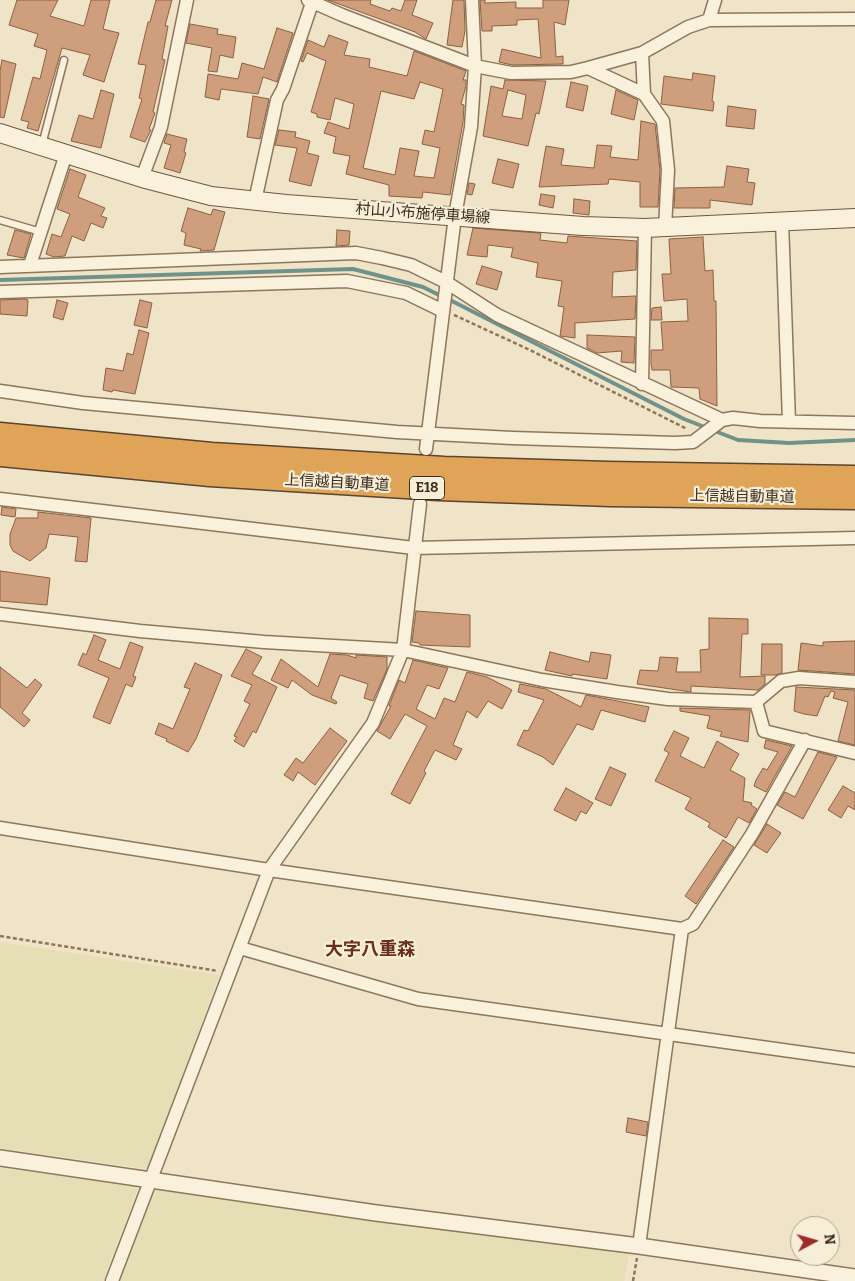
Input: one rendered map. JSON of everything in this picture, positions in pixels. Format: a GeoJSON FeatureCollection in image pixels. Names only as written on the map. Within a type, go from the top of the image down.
{"type":"FeatureCollection","features":[{"type":"Feature","properties":{"kind":"highway","name":"上信越自動車道"},"geometry":{"type":"LineString","coordinates":[[0,434],[212,454],[444,468],[855,477]]}},
{"type":"Feature","properties":{"kind":"highway","name":"上信越自動車道"},"geometry":{"type":"LineString","coordinates":[[0,455],[220,476],[438,489],[610,495],[855,498]]}},
{"type":"Feature","properties":{"kind":"main road","name":"村山小布施停車場線"},"geometry":{"type":"LineString","coordinates":[[0,133],[142,178],[211,196],[584,226],[665,228],[855,218]]}},
{"type":"Feature","properties":{"kind":"street"},"geometry":{"type":"LineString","coordinates":[[142,178],[162,127],[187,0]]}},
{"type":"Feature","properties":{"kind":"street"},"geometry":{"type":"LineString","coordinates":[[426,449],[455,216],[471,127],[475,66],[472,0]]}},
{"type":"Feature","properties":{"kind":"street"},"geometry":{"type":"LineString","coordinates":[[709,20],[715,0]]}},
{"type":"Feature","properties":{"kind":"street"},"geometry":{"type":"LineString","coordinates":[[255,200],[277,100],[311,1],[475,66],[512,74],[571,72],[588,68],[642,53],[688,28],[709,20],[855,20]]}},
{"type":"Feature","properties":{"kind":"street"},"geometry":{"type":"LineString","coordinates":[[642,53],[644,94],[662,121],[668,170],[665,228]]}},
{"type":"Feature","properties":{"kind":"street"},"geometry":{"type":"LineString","coordinates":[[588,68],[644,94]]}},
{"type":"Feature","properties":{"kind":"street"},"geometry":{"type":"LineString","coordinates":[[30,266],[66,154]]}},
{"type":"Feature","properties":{"kind":"street"},"geometry":{"type":"LineString","coordinates":[[782,221],[789,422]]}},
{"type":"Feature","properties":{"kind":"street"},"geometry":{"type":"LineString","coordinates":[[642,384],[645,228]]}},
{"type":"Feature","properties":{"kind":"street"},"geometry":{"type":"LineString","coordinates":[[0,267],[356,253],[411,265],[497,315],[720,422]]}},
{"type":"Feature","properties":{"kind":"street"},"geometry":{"type":"LineString","coordinates":[[0,292],[347,282],[406,293],[443,309]]}},
{"type":"Feature","properties":{"kind":"street"},"geometry":{"type":"LineString","coordinates":[[0,391],[83,403],[397,432],[675,443],[693,442],[720,422],[733,418],[789,422],[855,423]]}},
{"type":"Feature","properties":{"kind":"street"},"geometry":{"type":"LineString","coordinates":[[0,499],[414,548],[855,538]]}},
{"type":"Feature","properties":{"kind":"street"},"geometry":{"type":"LineString","coordinates":[[112,1281],[269,870],[373,723],[403,650],[420,504]]}},
{"type":"Feature","properties":{"kind":"street"},"geometry":{"type":"LineString","coordinates":[[0,614],[140,631],[264,642],[403,650],[542,680],[668,699],[756,702],[781,681],[799,678],[855,682]]}},
{"type":"Feature","properties":{"kind":"street"},"geometry":{"type":"LineString","coordinates":[[756,702],[764,731],[855,753]]}},
{"type":"Feature","properties":{"kind":"street"},"geometry":{"type":"LineString","coordinates":[[0,828],[269,870],[682,929],[693,924],[752,834],[805,740]]}},
{"type":"Feature","properties":{"kind":"street"},"geometry":{"type":"LineString","coordinates":[[639,1246],[682,929]]}},
{"type":"Feature","properties":{"kind":"street"},"geometry":{"type":"LineString","coordinates":[[240,948],[418,999],[855,1060]]}},
{"type":"Feature","properties":{"kind":"street"},"geometry":{"type":"LineString","coordinates":[[0,1158],[376,1213],[639,1246],[855,1277]]}},
{"type":"Feature","properties":{"kind":"lane"},"geometry":{"type":"LineString","coordinates":[[42,146],[64,60]]}},
{"type":"Feature","properties":{"kind":"lane"},"geometry":{"type":"LineString","coordinates":[[0,220],[41,232]]}},
{"type":"Feature","properties":{"kind":"path"},"geometry":{"type":"LineString","coordinates":[[443,309],[703,435]]}},
{"type":"Feature","properties":{"kind":"path"},"geometry":{"type":"LineString","coordinates":[[0,936],[230,973]]}},
{"type":"Feature","properties":{"kind":"path"},"geometry":{"type":"LineString","coordinates":[[633,1281],[639,1246]]}},
{"type":"Feature","properties":{"kind":"shaded area"},"geometry":{"type":"Polygon","coordinates":[[[0,942],[219,975],[148,1169],[0,1148],[0,942]]]}},
{"type":"Feature","properties":{"kind":"shaded area"},"geometry":{"type":"Polygon","coordinates":[[[0,1168],[139,1186],[103,1281],[0,1281],[0,1168]]]}},
{"type":"Feature","properties":{"kind":"shaded area"},"geometry":{"type":"Polygon","coordinates":[[[155,1187],[629,1253],[624,1281],[119,1281],[155,1187]]]}},
{"type":"Feature","properties":{"kind":"building"},"geometry":{"type":"Polygon","coordinates":[[[17,0],[58,0],[50,16],[84,26],[91,0],[110,0],[103,29],[119,33],[104,82],[83,75],[90,55],[62,48],[38,131],[27,128],[29,122],[21,120],[33,77],[40,79],[47,50],[34,46],[38,34],[9,25],[17,0]]]}},
{"type":"Feature","properties":{"kind":"building"},"geometry":{"type":"Polygon","coordinates":[[[156,0],[172,0],[165,26],[168,26],[162,59],[165,60],[153,112],[155,113],[149,129],[151,130],[145,142],[130,137],[142,99],[139,98],[146,65],[138,64],[148,22],[150,22],[156,0]]]}},
{"type":"Feature","properties":{"kind":"building"},"geometry":{"type":"Polygon","coordinates":[[[328,0],[371,0],[370,4],[390,11],[392,8],[401,11],[405,0],[417,0],[412,15],[433,23],[426,39],[415,32],[328,0]]]}},
{"type":"Feature","properties":{"kind":"building"},"geometry":{"type":"Polygon","coordinates":[[[453,0],[464,0],[465,31],[462,47],[447,45],[453,0]]]}},
{"type":"Feature","properties":{"kind":"building"},"geometry":{"type":"Polygon","coordinates":[[[480,0],[485,0],[485,3],[516,2],[516,8],[543,8],[543,0],[569,0],[565,25],[554,22],[556,57],[563,56],[563,64],[512,65],[499,62],[502,49],[541,58],[538,19],[517,20],[517,25],[492,26],[492,31],[482,31],[480,0]]]}},
{"type":"Feature","properties":{"kind":"building"},"geometry":{"type":"Polygon","coordinates":[[[190,24],[218,29],[217,34],[236,37],[233,58],[220,55],[217,72],[208,71],[212,48],[186,43],[190,24]]]}},
{"type":"Feature","properties":{"kind":"building"},"geometry":{"type":"Polygon","coordinates":[[[277,28],[293,33],[277,82],[263,77],[258,94],[221,89],[219,100],[205,97],[208,74],[238,79],[242,63],[264,69],[277,28]]]}},
{"type":"Feature","properties":{"kind":"building"},"geometry":{"type":"Polygon","coordinates":[[[329,35],[348,42],[344,55],[370,59],[369,67],[407,76],[414,51],[466,71],[463,80],[466,80],[466,86],[461,104],[464,105],[463,122],[450,195],[423,192],[422,198],[389,196],[389,185],[346,174],[350,156],[333,153],[336,137],[324,133],[328,122],[349,129],[354,104],[335,98],[330,120],[317,117],[317,114],[311,112],[326,61],[307,53],[303,62],[301,61],[308,40],[324,47],[329,35]],[[420,82],[414,99],[381,91],[363,168],[395,175],[400,148],[419,151],[414,176],[434,178],[440,148],[422,144],[425,130],[434,132],[443,89],[420,82]]]}},
{"type":"Feature","properties":{"kind":"building"},"geometry":{"type":"Polygon","coordinates":[[[2,60],[16,64],[4,118],[0,117],[0,71],[2,60]]]}},
{"type":"Feature","properties":{"kind":"building"},"geometry":{"type":"Polygon","coordinates":[[[693,73],[715,76],[712,101],[714,102],[713,111],[661,104],[664,76],[692,80],[693,73]]]}},
{"type":"Feature","properties":{"kind":"building"},"geometry":{"type":"Polygon","coordinates":[[[505,80],[546,81],[539,114],[536,113],[528,146],[483,136],[491,86],[503,89],[505,80]],[[508,90],[502,116],[522,119],[526,95],[508,90]]]}},
{"type":"Feature","properties":{"kind":"building"},"geometry":{"type":"Polygon","coordinates":[[[571,82],[588,86],[583,111],[566,107],[571,82]]]}},
{"type":"Feature","properties":{"kind":"building"},"geometry":{"type":"Polygon","coordinates":[[[101,90],[114,94],[101,148],[71,141],[79,115],[93,119],[101,90]]]}},
{"type":"Feature","properties":{"kind":"building"},"geometry":{"type":"Polygon","coordinates":[[[616,90],[638,100],[634,120],[611,114],[616,90]]]}},
{"type":"Feature","properties":{"kind":"building"},"geometry":{"type":"Polygon","coordinates":[[[253,96],[269,99],[260,139],[247,137],[253,96]]]}},
{"type":"Feature","properties":{"kind":"building"},"geometry":{"type":"Polygon","coordinates":[[[728,106],[756,110],[754,129],[726,126],[728,106]]]}},
{"type":"Feature","properties":{"kind":"building"},"geometry":{"type":"Polygon","coordinates":[[[641,121],[655,124],[660,170],[658,207],[640,207],[640,182],[609,179],[608,184],[539,187],[546,146],[564,149],[561,165],[594,168],[597,145],[612,146],[610,157],[638,160],[641,121]]]}},
{"type":"Feature","properties":{"kind":"building"},"geometry":{"type":"Polygon","coordinates":[[[279,130],[296,132],[295,137],[310,141],[307,153],[319,156],[311,186],[289,181],[297,148],[275,145],[279,130]]]}},
{"type":"Feature","properties":{"kind":"building"},"geometry":{"type":"Polygon","coordinates":[[[167,134],[187,139],[184,152],[186,153],[180,173],[164,168],[171,145],[164,143],[167,134]]]}},
{"type":"Feature","properties":{"kind":"building"},"geometry":{"type":"Polygon","coordinates":[[[498,159],[519,164],[513,188],[492,183],[498,159]]]}},
{"type":"Feature","properties":{"kind":"building"},"geometry":{"type":"Polygon","coordinates":[[[727,166],[749,169],[747,182],[755,183],[752,205],[710,200],[710,208],[674,208],[675,188],[724,187],[727,166]]]}},
{"type":"Feature","properties":{"kind":"building"},"geometry":{"type":"Polygon","coordinates":[[[70,169],[86,175],[78,197],[105,208],[101,216],[107,218],[103,228],[91,223],[84,241],[72,236],[65,256],[54,257],[46,254],[52,234],[61,237],[70,214],[57,209],[70,169]]]}},
{"type":"Feature","properties":{"kind":"building"},"geometry":{"type":"Polygon","coordinates":[[[469,183],[475,184],[472,195],[467,194],[469,183]]]}},
{"type":"Feature","properties":{"kind":"building"},"geometry":{"type":"Polygon","coordinates":[[[541,194],[555,196],[553,208],[539,205],[541,194]]]}},
{"type":"Feature","properties":{"kind":"building"},"geometry":{"type":"Polygon","coordinates":[[[574,199],[590,201],[589,215],[573,213],[574,199]]]}},
{"type":"Feature","properties":{"kind":"building"},"geometry":{"type":"Polygon","coordinates":[[[188,208],[211,215],[213,209],[225,212],[214,250],[200,251],[201,249],[184,245],[186,233],[181,231],[188,208]]]}},
{"type":"Feature","properties":{"kind":"building"},"geometry":{"type":"Polygon","coordinates":[[[473,228],[539,233],[541,234],[540,240],[567,243],[568,236],[637,241],[636,270],[613,272],[612,297],[636,296],[635,319],[575,323],[575,338],[560,336],[564,307],[558,306],[562,281],[536,277],[538,263],[511,257],[513,248],[488,245],[487,257],[467,255],[473,228]]]}},
{"type":"Feature","properties":{"kind":"building"},"geometry":{"type":"Polygon","coordinates":[[[15,230],[31,234],[24,258],[7,255],[15,230]]]}},
{"type":"Feature","properties":{"kind":"building"},"geometry":{"type":"Polygon","coordinates":[[[337,230],[350,231],[349,245],[336,246],[337,230]]]}},
{"type":"Feature","properties":{"kind":"building"},"geometry":{"type":"Polygon","coordinates":[[[703,237],[705,271],[713,270],[714,301],[716,301],[717,406],[700,399],[699,388],[671,387],[670,370],[652,370],[651,364],[651,350],[663,350],[661,322],[688,321],[687,299],[664,301],[662,274],[671,274],[669,239],[703,237]]]}},
{"type":"Feature","properties":{"kind":"building"},"geometry":{"type":"Polygon","coordinates":[[[482,266],[502,272],[497,290],[476,284],[482,266]]]}},
{"type":"Feature","properties":{"kind":"building"},"geometry":{"type":"Polygon","coordinates":[[[0,300],[28,300],[27,316],[0,314],[0,300]]]}},
{"type":"Feature","properties":{"kind":"building"},"geometry":{"type":"Polygon","coordinates":[[[57,300],[68,303],[63,320],[53,317],[57,300]]]}},
{"type":"Feature","properties":{"kind":"building"},"geometry":{"type":"Polygon","coordinates":[[[140,300],[152,303],[147,328],[134,325],[140,300]]]}},
{"type":"Feature","properties":{"kind":"building"},"geometry":{"type":"Polygon","coordinates":[[[661,307],[662,320],[651,320],[652,308],[661,307]]]}},
{"type":"Feature","properties":{"kind":"building"},"geometry":{"type":"Polygon","coordinates":[[[139,330],[149,333],[135,394],[103,390],[106,368],[123,371],[127,353],[133,355],[139,330]]]}},
{"type":"Feature","properties":{"kind":"building"},"geometry":{"type":"Polygon","coordinates":[[[587,335],[635,337],[634,363],[621,362],[622,351],[597,353],[587,348],[587,335]]]}},
{"type":"Feature","properties":{"kind":"building"},"geometry":{"type":"Polygon","coordinates":[[[2,507],[16,509],[15,517],[1,515],[2,507]]]}},
{"type":"Feature","properties":{"kind":"building"},"geometry":{"type":"Polygon","coordinates":[[[38,512],[91,518],[87,562],[75,561],[78,537],[49,534],[46,548],[30,561],[13,551],[10,545],[10,534],[16,518],[38,518],[38,512]]]}},
{"type":"Feature","properties":{"kind":"building"},"geometry":{"type":"Polygon","coordinates":[[[0,571],[50,578],[47,605],[0,601],[0,571]]]}},
{"type":"Feature","properties":{"kind":"building"},"geometry":{"type":"Polygon","coordinates":[[[416,611],[470,615],[470,647],[420,645],[419,643],[412,642],[416,611]]]}},
{"type":"Feature","properties":{"kind":"building"},"geometry":{"type":"Polygon","coordinates":[[[709,618],[748,619],[748,634],[742,634],[740,677],[765,676],[765,684],[758,690],[691,686],[691,692],[637,684],[640,670],[658,671],[660,657],[678,658],[676,672],[701,672],[700,650],[709,649],[709,618]]]}},
{"type":"Feature","properties":{"kind":"building"},"geometry":{"type":"Polygon","coordinates":[[[94,635],[106,640],[98,660],[120,669],[130,642],[143,647],[133,676],[136,677],[132,687],[126,684],[110,724],[93,717],[109,678],[78,665],[83,653],[86,655],[94,635]]]}},
{"type":"Feature","properties":{"kind":"building"},"geometry":{"type":"Polygon","coordinates":[[[855,641],[855,674],[798,670],[801,643],[823,646],[823,642],[855,641]]]}},
{"type":"Feature","properties":{"kind":"building"},"geometry":{"type":"Polygon","coordinates":[[[762,644],[782,644],[782,673],[761,675],[762,644]]]}},
{"type":"Feature","properties":{"kind":"building"},"geometry":{"type":"Polygon","coordinates":[[[246,649],[262,657],[252,674],[277,687],[256,733],[253,731],[244,747],[234,741],[237,737],[234,736],[250,704],[244,701],[252,685],[231,676],[246,649]]]}},
{"type":"Feature","properties":{"kind":"building"},"geometry":{"type":"Polygon","coordinates":[[[550,652],[589,662],[591,652],[611,655],[607,679],[572,674],[572,676],[545,670],[550,652]]]}},
{"type":"Feature","properties":{"kind":"building"},"geometry":{"type":"Polygon","coordinates":[[[330,654],[347,655],[356,658],[356,655],[387,657],[387,669],[373,701],[364,698],[368,684],[340,675],[331,698],[337,702],[336,704],[312,695],[292,680],[288,688],[271,680],[281,659],[318,687],[330,654]]]}},
{"type":"Feature","properties":{"kind":"building"},"geometry":{"type":"Polygon","coordinates":[[[413,660],[448,668],[439,689],[427,685],[416,709],[435,719],[444,698],[455,702],[467,672],[487,677],[512,690],[502,709],[488,701],[477,718],[467,711],[453,745],[462,749],[456,760],[435,750],[410,804],[391,794],[427,726],[405,714],[390,739],[377,731],[391,706],[389,706],[399,680],[405,683],[413,660]]]}},
{"type":"Feature","properties":{"kind":"building"},"geometry":{"type":"Polygon","coordinates":[[[195,663],[222,675],[196,739],[188,752],[155,734],[159,723],[173,729],[190,689],[184,687],[195,663]]]}},
{"type":"Feature","properties":{"kind":"building"},"geometry":{"type":"Polygon","coordinates":[[[0,667],[27,688],[35,679],[42,685],[22,713],[30,720],[24,727],[0,707],[0,667]]]}},
{"type":"Feature","properties":{"kind":"building"},"geometry":{"type":"Polygon","coordinates":[[[520,684],[546,689],[581,707],[586,695],[649,707],[645,722],[601,710],[593,730],[577,724],[553,765],[543,757],[517,745],[524,730],[528,731],[544,700],[518,692],[520,684]]]}},
{"type":"Feature","properties":{"kind":"building"},"geometry":{"type":"Polygon","coordinates":[[[796,687],[855,690],[855,745],[838,741],[848,702],[833,698],[835,692],[831,691],[828,697],[825,696],[817,716],[804,714],[794,711],[796,687]]]}},
{"type":"Feature","properties":{"kind":"building"},"geometry":{"type":"Polygon","coordinates":[[[680,708],[750,710],[748,742],[720,736],[722,732],[707,728],[710,716],[680,711],[680,708]]]}},
{"type":"Feature","properties":{"kind":"building"},"geometry":{"type":"Polygon","coordinates":[[[330,728],[347,741],[315,785],[298,772],[293,781],[284,775],[296,758],[303,763],[330,728]]]}},
{"type":"Feature","properties":{"kind":"building"},"geometry":{"type":"Polygon","coordinates":[[[674,731],[689,738],[680,756],[704,768],[717,741],[739,754],[730,770],[745,778],[743,801],[752,803],[751,805],[757,809],[749,823],[738,817],[726,838],[708,827],[710,823],[685,809],[691,798],[655,781],[669,753],[664,750],[674,731]]]}},
{"type":"Feature","properties":{"kind":"building"},"geometry":{"type":"Polygon","coordinates":[[[766,740],[792,746],[766,792],[754,786],[763,768],[767,770],[778,752],[764,748],[766,740]]]}},
{"type":"Feature","properties":{"kind":"building"},"geometry":{"type":"Polygon","coordinates":[[[818,752],[837,757],[803,819],[777,805],[785,792],[795,797],[818,752]]]}},
{"type":"Feature","properties":{"kind":"building"},"geometry":{"type":"Polygon","coordinates":[[[610,767],[626,774],[611,806],[595,799],[610,767]]]}},
{"type":"Feature","properties":{"kind":"building"},"geometry":{"type":"Polygon","coordinates":[[[843,786],[855,793],[855,810],[848,806],[841,818],[828,810],[843,786]]]}},
{"type":"Feature","properties":{"kind":"building"},"geometry":{"type":"Polygon","coordinates":[[[566,788],[593,803],[586,814],[581,811],[576,821],[554,810],[566,788]]]}},
{"type":"Feature","properties":{"kind":"building"},"geometry":{"type":"Polygon","coordinates":[[[767,824],[781,833],[767,853],[754,845],[767,824]]]}},
{"type":"Feature","properties":{"kind":"building"},"geometry":{"type":"Polygon","coordinates":[[[723,840],[734,847],[696,904],[685,896],[723,840]]]}},
{"type":"Feature","properties":{"kind":"building"},"geometry":{"type":"Polygon","coordinates":[[[628,1118],[648,1122],[646,1136],[626,1132],[628,1118]]]}},
{"type":"Feature","properties":{"kind":"waterway"},"geometry":{"type":"LineString","coordinates":[[0,280],[353,269],[423,287],[441,296]]}},
{"type":"Feature","properties":{"kind":"waterway"},"geometry":{"type":"LineString","coordinates":[[448,299],[684,419],[738,440],[789,443],[855,440]]}},
{"type":"Feature","properties":{"kind":"district","name":"大字八重森"},"geometry":{"type":"Point","coordinates":[370,950]}}]}
